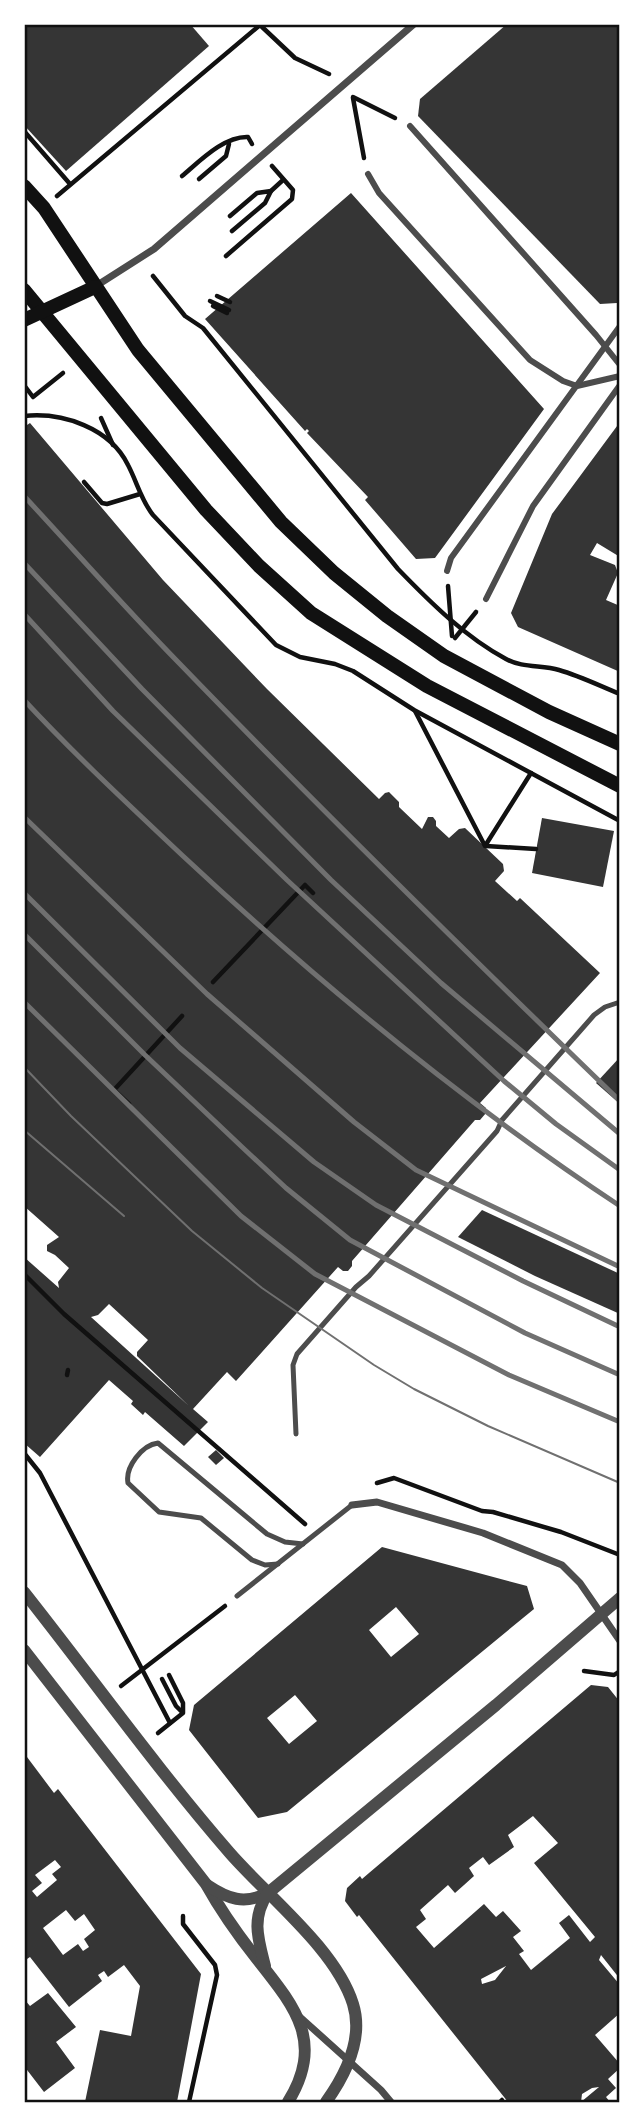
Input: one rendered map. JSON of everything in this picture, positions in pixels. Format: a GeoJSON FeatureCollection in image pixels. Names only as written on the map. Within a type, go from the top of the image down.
{"type":"FeatureCollection","features":[{"type":"Feature","properties":{"kind":"main road"},"geometry":{"type":"LineString","coordinates":[[24,186],[44,208],[138,350],[281,522],[334,573],[363,598],[444,656],[549,712],[620,744]]}},
{"type":"Feature","properties":{"kind":"main road"},"geometry":{"type":"LineString","coordinates":[[24,320],[40,310],[95,287]]}},
{"type":"Feature","properties":{"kind":"main road"},"geometry":{"type":"LineString","coordinates":[[24,290],[206,510],[259,566],[311,612],[426,687],[620,786]]}},
{"type":"Feature","properties":{"kind":"street"},"geometry":{"type":"LineString","coordinates":[[95,287],[154,249],[414,24]]}},
{"type":"Feature","properties":{"kind":"street"},"geometry":{"type":"LineString","coordinates":[[410,126],[620,365]]}},
{"type":"Feature","properties":{"kind":"street"},"geometry":{"type":"LineString","coordinates":[[368,174],[379,193],[530,360],[563,382],[578,386],[620,376]]}},
{"type":"Feature","properties":{"kind":"street"},"geometry":{"type":"LineString","coordinates":[[447,571],[451,558],[620,326]]}},
{"type":"Feature","properties":{"kind":"street"},"geometry":{"type":"LineString","coordinates":[[486,599],[533,506],[620,385]]}},
{"type":"Feature","properties":{"kind":"street"},"geometry":{"type":"LineString","coordinates":[[352,1505],[377,1502],[483,1533],[562,1565],[580,1583],[620,1641]]}},
{"type":"Feature","properties":{"kind":"street"},"geometry":{"type":"LineString","coordinates":[[24,1592],[229,1852],[321,1950],[340,1976],[353,2001],[357,2020],[356,2038],[350,2062],[326,2102]]}},
{"type":"Feature","properties":{"kind":"street"},"geometry":{"type":"LineString","coordinates":[[206,1884],[229,1898],[239,1900],[257,1899],[268,1893],[465,1731],[616,1601]]}},
{"type":"Feature","properties":{"kind":"street"},"geometry":{"type":"LineString","coordinates":[[24,1650],[206,1884],[228,1922],[298,2014],[391,2102]]}},
{"type":"Feature","properties":{"kind":"street"},"geometry":{"type":"LineString","coordinates":[[266,1970],[256,1926],[258,1910],[268,1893]]}},
{"type":"Feature","properties":{"kind":"street"},"geometry":{"type":"LineString","coordinates":[[288,2102],[298,2085],[305,2063],[304,2036],[298,2014]]}},
{"type":"Feature","properties":{"kind":"lane"},"geometry":{"type":"LineString","coordinates":[[296,1434],[293,1365],[297,1354],[497,1131],[502,1120],[594,1015],[605,1007],[620,1002]]}},
{"type":"Feature","properties":{"kind":"lane"},"geometry":{"type":"LineString","coordinates":[[278,1564],[265,1565],[252,1560],[201,1518],[159,1512],[128,1483],[131,1465],[151,1444],[158,1443],[267,1534],[285,1542],[303,1544]]}},
{"type":"Feature","properties":{"kind":"lane"},"geometry":{"type":"LineString","coordinates":[[237,1597],[352,1505]]}},
{"type":"Feature","properties":{"kind":"path"},"geometry":{"type":"LineString","coordinates":[[24,131],[70,184],[260,24],[295,58],[329,74]]}},
{"type":"Feature","properties":{"kind":"path"},"geometry":{"type":"LineString","coordinates":[[368,174],[352,97],[410,126]]}},
{"type":"Feature","properties":{"kind":"path"},"geometry":{"type":"LineString","coordinates":[[182,176],[218,146],[230,143],[238,137],[248,137],[252,144]]}},
{"type":"Feature","properties":{"kind":"path"},"geometry":{"type":"LineString","coordinates":[[199,179],[226,156],[230,143]]}},
{"type":"Feature","properties":{"kind":"path"},"geometry":{"type":"LineString","coordinates":[[226,256],[292,199],[293,190],[274,168]]}},
{"type":"Feature","properties":{"kind":"path"},"geometry":{"type":"LineString","coordinates":[[232,232],[265,203],[271,191],[284,180]]}},
{"type":"Feature","properties":{"kind":"path"},"geometry":{"type":"LineString","coordinates":[[230,216],[257,193],[271,191]]}},
{"type":"Feature","properties":{"kind":"path"},"geometry":{"type":"LineString","coordinates":[[152,276],[185,316],[203,328],[398,569],[449,618],[507,660],[558,670],[620,694]]}},
{"type":"Feature","properties":{"kind":"path"},"geometry":{"type":"LineString","coordinates":[[210,303],[229,307],[217,297]]}},
{"type":"Feature","properties":{"kind":"path"},"geometry":{"type":"LineString","coordinates":[[24,386],[33,397],[63,373]]}},
{"type":"Feature","properties":{"kind":"path"},"geometry":{"type":"LineString","coordinates":[[99,413],[113,446]]}},
{"type":"Feature","properties":{"kind":"path"},"geometry":{"type":"LineString","coordinates":[[24,416],[55,417],[84,424],[113,446],[127,462],[140,494],[153,515],[276,645],[300,657],[335,664],[353,671],[414,710],[620,821]]}},
{"type":"Feature","properties":{"kind":"path"},"geometry":{"type":"LineString","coordinates":[[84,482],[102,503],[107,504],[140,494]]}},
{"type":"Feature","properties":{"kind":"path"},"geometry":{"type":"LineString","coordinates":[[447,571],[453,642],[486,599]]}},
{"type":"Feature","properties":{"kind":"path"},"geometry":{"type":"LineString","coordinates":[[414,710],[485,846]]}},
{"type":"Feature","properties":{"kind":"path"},"geometry":{"type":"LineString","coordinates":[[485,846],[531,773]]}},
{"type":"Feature","properties":{"kind":"path"},"geometry":{"type":"LineString","coordinates":[[485,846],[536,849]]}},
{"type":"Feature","properties":{"kind":"path"},"geometry":{"type":"LineString","coordinates":[[213,982],[305,885],[313,893]]}},
{"type":"Feature","properties":{"kind":"path"},"geometry":{"type":"LineString","coordinates":[[129,1104],[114,1090],[182,1016]]}},
{"type":"Feature","properties":{"kind":"path"},"geometry":{"type":"LineString","coordinates":[[24,1274],[64,1314],[315,1535]]}},
{"type":"Feature","properties":{"kind":"path"},"geometry":{"type":"LineString","coordinates":[[24,1453],[40,1473],[170,1723]]}},
{"type":"Feature","properties":{"kind":"path"},"geometry":{"type":"LineString","coordinates":[[107,1698],[237,1597]]}},
{"type":"Feature","properties":{"kind":"path"},"geometry":{"type":"LineString","coordinates":[[584,1671],[614,1675],[620,1671]]}},
{"type":"Feature","properties":{"kind":"path"},"geometry":{"type":"LineString","coordinates":[[169,1675],[183,1703],[183,1713]]}},
{"type":"Feature","properties":{"kind":"path"},"geometry":{"type":"LineString","coordinates":[[162,1679],[176,1706],[183,1713]]}},
{"type":"Feature","properties":{"kind":"path"},"geometry":{"type":"LineString","coordinates":[[143,1744],[183,1713]]}},
{"type":"Feature","properties":{"kind":"path"},"geometry":{"type":"LineString","coordinates":[[183,1916],[183,1924],[215,1965],[217,1975],[189,2102]]}},
{"type":"Feature","properties":{"kind":"building"},"geometry":{"type":"Polygon","coordinates":[[[24,24],[190,24],[209,46],[66,171],[24,125],[24,24]]]}},
{"type":"Feature","properties":{"kind":"building"},"geometry":{"type":"Polygon","coordinates":[[[507,24],[620,24],[620,300],[617,303],[600,304],[418,116],[420,99],[507,24]]]}},
{"type":"Feature","properties":{"kind":"building"},"geometry":{"type":"Polygon","coordinates":[[[351,193],[544,409],[435,558],[416,559],[365,500],[368,497],[205,319],[351,193]]]}},
{"type":"Feature","properties":{"kind":"building"},"geometry":{"type":"Polygon","coordinates":[[[620,422],[620,557],[597,543],[590,555],[615,565],[618,573],[606,600],[620,606],[620,672],[518,627],[511,613],[552,514],[620,422]]]}},
{"type":"Feature","properties":{"kind":"building"},"geometry":{"type":"Polygon","coordinates":[[[30,423],[163,580],[267,689],[379,799],[389,792],[399,802],[399,807],[422,829],[428,817],[433,817],[436,826],[449,838],[459,829],[465,828],[503,864],[504,871],[495,881],[517,901],[520,898],[600,973],[480,1103],[486,1108],[486,1113],[480,1120],[475,1120],[352,1261],[348,1271],[338,1267],[236,1381],[227,1372],[193,1409],[208,1422],[184,1446],[145,1412],[143,1415],[131,1404],[133,1401],[109,1380],[40,1457],[24,1443],[24,1257],[59,1288],[58,1282],[69,1268],[47,1251],[47,1245],[59,1237],[24,1206],[24,427],[30,423]],[[109,1304],[98,1315],[91,1317],[189,1406],[137,1356],[137,1352],[148,1340],[109,1304]]]}},
{"type":"Feature","properties":{"kind":"building"},"geometry":{"type":"Polygon","coordinates":[[[542,818],[614,831],[603,887],[532,873],[542,818]]]}},
{"type":"Feature","properties":{"kind":"building"},"geometry":{"type":"Polygon","coordinates":[[[620,1057],[620,1104],[596,1083],[620,1057]]]}},
{"type":"Feature","properties":{"kind":"building"},"geometry":{"type":"Polygon","coordinates":[[[482,1210],[620,1274],[620,1314],[535,1276],[458,1237],[482,1210]]]}},
{"type":"Feature","properties":{"kind":"building"},"geometry":{"type":"Polygon","coordinates":[[[216,1450],[224,1458],[216,1465],[208,1457],[216,1450]]]}},
{"type":"Feature","properties":{"kind":"building"},"geometry":{"type":"Polygon","coordinates":[[[382,1547],[527,1586],[534,1609],[287,1812],[258,1818],[189,1730],[194,1705],[382,1547]],[[396,1607],[369,1630],[391,1657],[419,1634],[396,1607]],[[295,1695],[267,1718],[289,1744],[317,1721],[295,1695]]]}},
{"type":"Feature","properties":{"kind":"building"},"geometry":{"type":"Polygon","coordinates":[[[591,1685],[608,1687],[620,1702],[620,1979],[601,1955],[599,1960],[620,1985],[620,2013],[595,2035],[620,2064],[620,2068],[608,2079],[616,2088],[606,2097],[610,2102],[581,2102],[508,2102],[345,1901],[347,1888],[360,1876],[362,1879],[591,1685]],[[533,1816],[508,1835],[514,1847],[489,1865],[483,1857],[469,1868],[474,1876],[455,1893],[448,1885],[420,1910],[426,1919],[416,1927],[434,1948],[484,1904],[496,1917],[503,1911],[521,1931],[513,1937],[524,1951],[519,1954],[531,1970],[570,1938],[559,1923],[569,1915],[590,1942],[595,1937],[534,1863],[558,1843],[533,1816]],[[506,1966],[481,1979],[482,1984],[495,1980],[506,1966]],[[599,2087],[592,2088],[582,2094],[581,2102],[599,2087]]]}},
{"type":"Feature","properties":{"kind":"building"},"geometry":{"type":"Polygon","coordinates":[[[24,1753],[54,1793],[58,1789],[201,1974],[177,2102],[85,2102],[100,2030],[131,2036],[140,1986],[124,1965],[108,1977],[104,1971],[98,1975],[102,1981],[69,2007],[30,1957],[24,1961],[24,1817],[27,1814],[24,1811],[24,1753]],[[55,1860],[35,1875],[42,1883],[32,1891],[37,1897],[57,1880],[52,1874],[61,1867],[55,1860]],[[66,1910],[43,1928],[63,1955],[78,1944],[83,1951],[89,1947],[84,1939],[95,1930],[84,1914],[75,1921],[66,1910]]]}},
{"type":"Feature","properties":{"kind":"building"},"geometry":{"type":"Polygon","coordinates":[[[48,1993],[76,2027],[56,2042],[75,2068],[44,2092],[24,2066],[24,1999],[30,2006],[48,1993]]]}},
{"type":"Feature","properties":{"kind":"tram line"},"geometry":{"type":"LineString","coordinates":[[24,1067],[71,1116],[192,1231],[262,1288],[374,1365],[414,1389],[488,1426],[620,1483]]}},
{"type":"Feature","properties":{"kind":"tram line"},"geometry":{"type":"LineString","coordinates":[[24,1130],[124,1216]]}},
{"type":"Feature","properties":{"kind":"railway"},"geometry":{"type":"LineString","coordinates":[[24,496],[159,643],[288,774],[620,1101]]}},
{"type":"Feature","properties":{"kind":"railway"},"geometry":{"type":"LineString","coordinates":[[24,563],[142,689],[331,880],[441,983],[620,1134]]}},
{"type":"Feature","properties":{"kind":"railway"},"geometry":{"type":"LineString","coordinates":[[24,614],[113,711],[287,880],[504,1081],[556,1124],[620,1170]]}},
{"type":"Feature","properties":{"kind":"railway"},"geometry":{"type":"LineString","coordinates":[[24,700],[82,760],[183,856],[340,995],[505,1126],[620,1206]]}},
{"type":"Feature","properties":{"kind":"railway"},"geometry":{"type":"LineString","coordinates":[[24,817],[207,994],[354,1122],[416,1170],[620,1267]]}},
{"type":"Feature","properties":{"kind":"railway"},"geometry":{"type":"LineString","coordinates":[[24,893],[180,1048],[314,1162],[376,1205],[523,1281],[620,1327]]}},
{"type":"Feature","properties":{"kind":"railway"},"geometry":{"type":"LineString","coordinates":[[24,934],[242,1147],[286,1188],[350,1240],[525,1333],[620,1375]]}},
{"type":"Feature","properties":{"kind":"railway"},"geometry":{"type":"LineString","coordinates":[[24,1002],[241,1216],[315,1274],[509,1375],[620,1422]]}}]}
